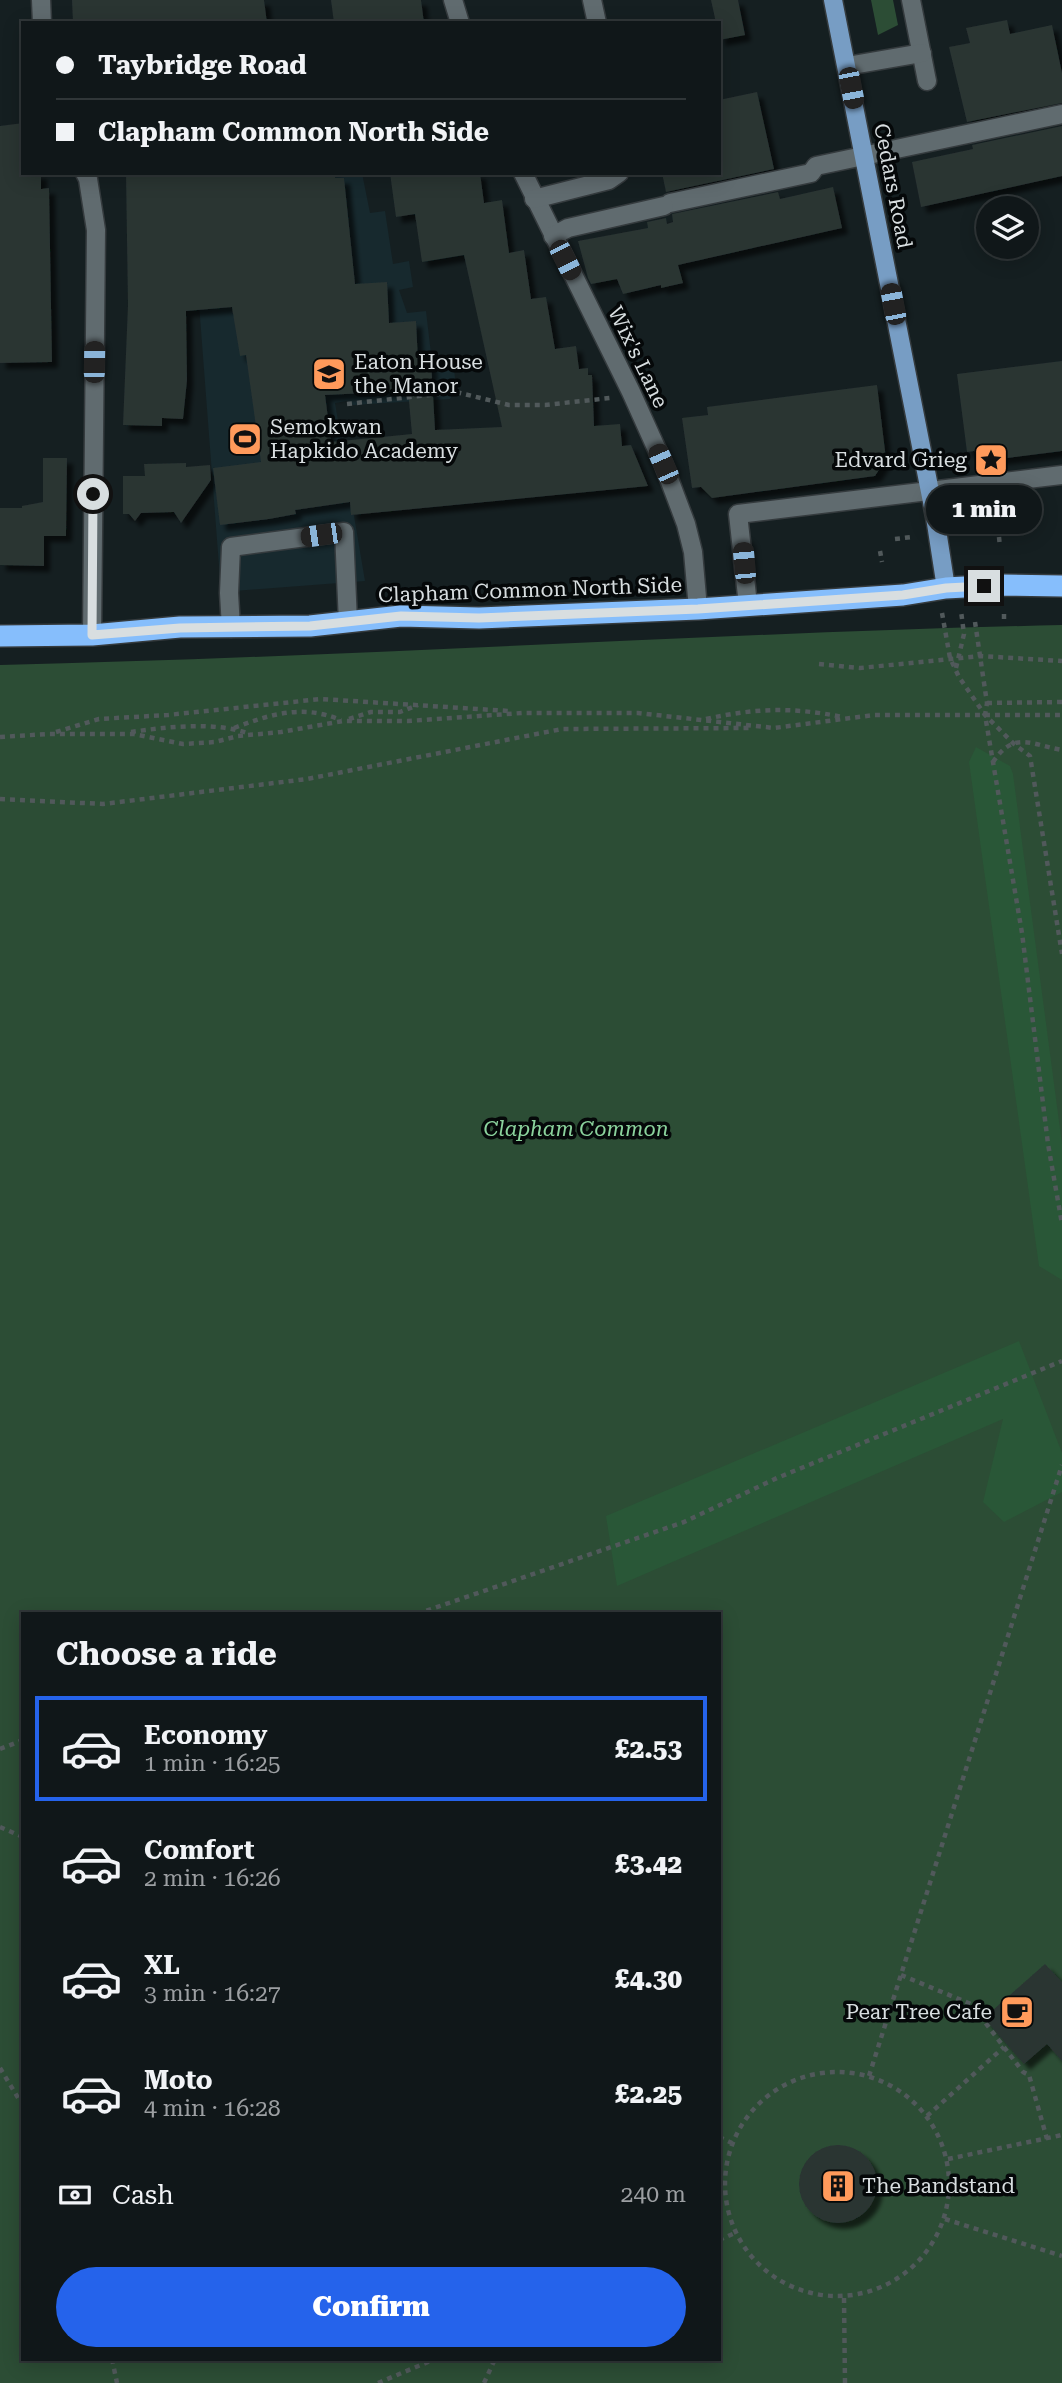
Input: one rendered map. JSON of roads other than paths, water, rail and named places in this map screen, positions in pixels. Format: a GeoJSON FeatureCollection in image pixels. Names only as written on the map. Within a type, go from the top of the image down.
{"type":"FeatureCollection","features":[{"type":"Feature","properties":{"kind":"highway","name":"Clapham Common North Side"},"geometry":{"type":"LineString","coordinates":[[0,636],[92,635],[180,628],[310,626],[401,616],[479,618],[698,609],[903,595],[946,588],[1062,586]]}},
{"type":"Feature","properties":{"kind":"main road","name":"Cedars Road"},"geometry":{"type":"LineString","coordinates":[[833,0],[930,490],[946,588]]}},
{"type":"Feature","properties":{"kind":"street"},"geometry":{"type":"LineString","coordinates":[[41,0],[43,21]]}},
{"type":"Feature","properties":{"kind":"street"},"geometry":{"type":"LineString","coordinates":[[453,0],[459,21]]}},
{"type":"Feature","properties":{"kind":"street"},"geometry":{"type":"LineString","coordinates":[[592,0],[597,21]]}},
{"type":"Feature","properties":{"kind":"street"},"geometry":{"type":"LineString","coordinates":[[911,0],[927,81]]}},
{"type":"Feature","properties":{"kind":"street"},"geometry":{"type":"LineString","coordinates":[[846,66],[922,53]]}},
{"type":"Feature","properties":{"kind":"street"},"geometry":{"type":"LineString","coordinates":[[553,236],[568,228],[811,173],[816,166],[864,154],[1062,114]]}},
{"type":"Feature","properties":{"kind":"street"},"geometry":{"type":"LineString","coordinates":[[86,175],[96,230],[92,635]]}},
{"type":"Feature","properties":{"kind":"street","name":"Wix's Lane"},"geometry":{"type":"LineString","coordinates":[[524,175],[631,392],[663,464],[686,524],[696,568],[698,609]]}},
{"type":"Feature","properties":{"kind":"street"},"geometry":{"type":"LineString","coordinates":[[534,198],[609,180],[616,175]]}},
{"type":"Feature","properties":{"kind":"street"},"geometry":{"type":"LineString","coordinates":[[748,605],[738,514],[1062,475]]}},
{"type":"Feature","properties":{"kind":"street"},"geometry":{"type":"LineString","coordinates":[[231,628],[231,547],[344,532],[348,622]]}},
{"type":"Feature","properties":{"kind":"place","name":"Eaton House the Manor"},"geometry":{"type":"Point","coordinates":[329,374]}},
{"type":"Feature","properties":{"kind":"place","name":"Semokwan Hapkido Academy"},"geometry":{"type":"Point","coordinates":[245,439]}},
{"type":"Feature","properties":{"kind":"place","name":"Edvard Grieg"},"geometry":{"type":"Point","coordinates":[991,460]}},
{"type":"Feature","properties":{"kind":"place","name":"Pear Tree Cafe"},"geometry":{"type":"Point","coordinates":[1017,2012]}},
{"type":"Feature","properties":{"kind":"place","name":"The Bandstand"},"geometry":{"type":"Point","coordinates":[838,2186]}},
{"type":"Feature","properties":{"kind":"park label","name":"Clapham Common"},"geometry":{"type":"Point","coordinates":[576,1129]}}]}
